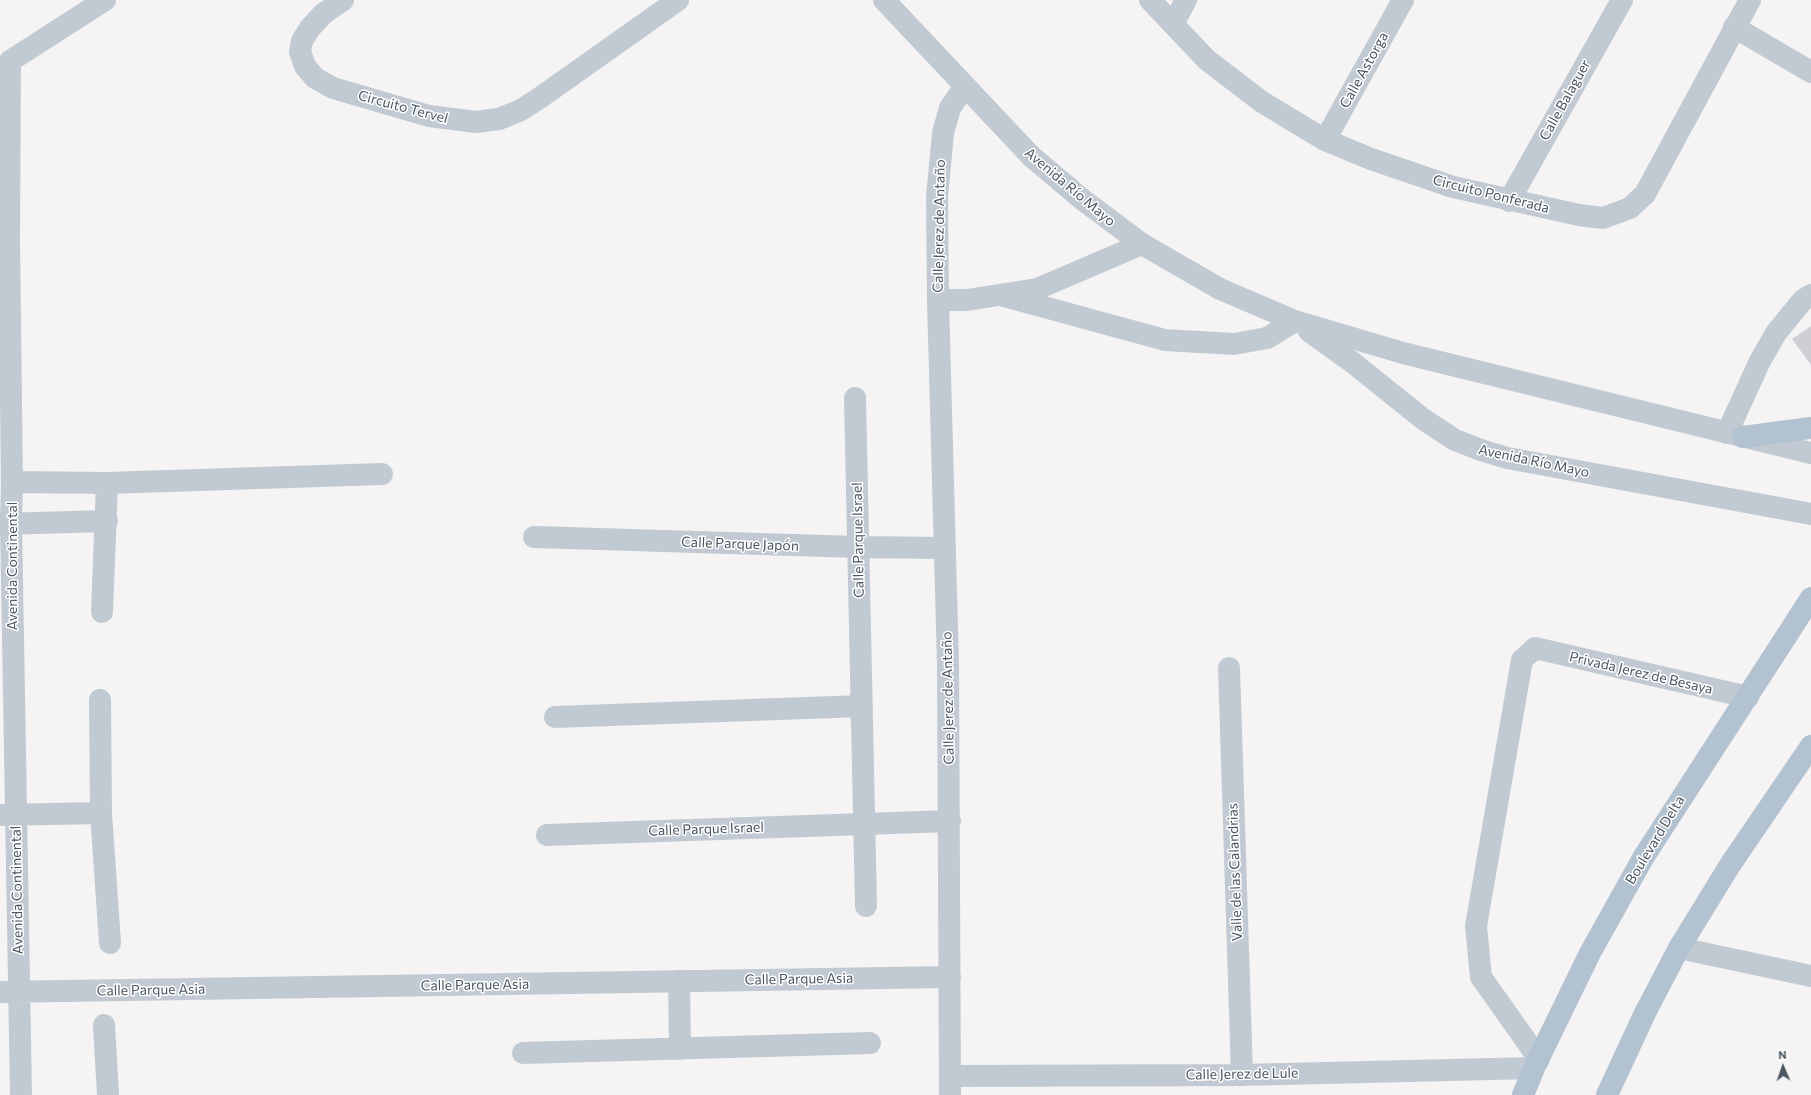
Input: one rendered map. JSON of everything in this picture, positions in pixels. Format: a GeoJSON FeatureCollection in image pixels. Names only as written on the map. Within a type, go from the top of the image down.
{"type":"FeatureCollection","features":[{"type":"Feature","properties":{"kind":"main road"},"geometry":{"type":"LineString","coordinates":[[1735,435],[1811,428]]}},
{"type":"Feature","properties":{"kind":"main road","name":"Boulevard Delta"},"geometry":{"type":"LineString","coordinates":[[1523,1095],[1536,1063],[1590,953],[1643,858],[1811,598]]}},
{"type":"Feature","properties":{"kind":"main road"},"geometry":{"type":"LineString","coordinates":[[1607,1095],[1645,1013],[1679,948],[1730,865],[1811,746]]}},
{"type":"Feature","properties":{"kind":"street","name":"Circuito Tervel"},"geometry":{"type":"LineString","coordinates":[[342,0],[323,14],[310,28],[302,41],[300,52],[305,66],[315,78],[333,88],[429,116],[476,122],[499,119],[521,110],[678,0]]}},
{"type":"Feature","properties":{"kind":"street","name":"Avenida Río Mayo"},"geometry":{"type":"LineString","coordinates":[[884,0],[1031,156],[1083,200],[1142,244],[1220,289],[1295,321],[1403,353],[1811,453]]}},
{"type":"Feature","properties":{"kind":"street","name":"Circuito Ponferada"},"geometry":{"type":"LineString","coordinates":[[1150,0],[1207,60],[1262,102],[1325,140],[1371,159],[1453,187],[1509,201],[1579,215],[1603,218],[1630,208],[1645,194],[1734,27],[1750,0]]}},
{"type":"Feature","properties":{"kind":"street"},"geometry":{"type":"LineString","coordinates":[[1173,24],[1186,0]]}},
{"type":"Feature","properties":{"kind":"street","name":"Calle Astorga"},"geometry":{"type":"LineString","coordinates":[[1325,140],[1403,0]]}},
{"type":"Feature","properties":{"kind":"street","name":"Calle Balaguer"},"geometry":{"type":"LineString","coordinates":[[1509,201],[1622,0]]}},
{"type":"Feature","properties":{"kind":"street"},"geometry":{"type":"LineString","coordinates":[[5,59],[93,3]]}},
{"type":"Feature","properties":{"kind":"street"},"geometry":{"type":"LineString","coordinates":[[1734,27],[1811,72]]}},
{"type":"Feature","properties":{"kind":"street","name":"Avenida Continental"},"geometry":{"type":"LineString","coordinates":[[5,59],[5,240],[12,482],[5,524],[10,992],[21,1095]]}},
{"type":"Feature","properties":{"kind":"street","name":"Calle Jerez de Antaño"},"geometry":{"type":"LineString","coordinates":[[950,1085],[950,821],[937,197],[943,133],[950,108],[965,86]]}},
{"type":"Feature","properties":{"kind":"street","name":"Calle Jerez de Antaño"},"geometry":{"type":"LineString","coordinates":[[938,300],[967,300],[1037,289],[1142,244]]}},
{"type":"Feature","properties":{"kind":"street"},"geometry":{"type":"LineString","coordinates":[[1000,295],[1165,340],[1234,344],[1267,338],[1295,321]]}},
{"type":"Feature","properties":{"kind":"street"},"geometry":{"type":"LineString","coordinates":[[1735,435],[1760,361],[1776,333],[1803,300],[1811,295]]}},
{"type":"Feature","properties":{"kind":"street","name":"Avenida Río Mayo"},"geometry":{"type":"LineString","coordinates":[[1295,321],[1352,362],[1423,419],[1455,440],[1481,450],[1506,458],[1811,514]]}},
{"type":"Feature","properties":{"kind":"street","name":"Calle Parque Israel"},"geometry":{"type":"LineString","coordinates":[[855,398],[866,906]]}},
{"type":"Feature","properties":{"kind":"street"},"geometry":{"type":"LineString","coordinates":[[12,482],[107,483],[382,474]]}},
{"type":"Feature","properties":{"kind":"street"},"geometry":{"type":"LineString","coordinates":[[102,612],[107,521],[107,483]]}},
{"type":"Feature","properties":{"kind":"street"},"geometry":{"type":"LineString","coordinates":[[5,524],[107,521]]}},
{"type":"Feature","properties":{"kind":"street","name":"Calle Parque Japón"},"geometry":{"type":"LineString","coordinates":[[534,538],[945,548]]}},
{"type":"Feature","properties":{"kind":"street","name":"Privada Jerez de Besaya"},"geometry":{"type":"LineString","coordinates":[[1536,1063],[1481,977],[1476,926],[1522,660],[1535,648],[1748,697]]}},
{"type":"Feature","properties":{"kind":"street","name":"Valle de las Calandrias"},"geometry":{"type":"LineString","coordinates":[[1229,668],[1242,1075]]}},
{"type":"Feature","properties":{"kind":"street"},"geometry":{"type":"LineString","coordinates":[[100,700],[101,813],[110,943]]}},
{"type":"Feature","properties":{"kind":"street"},"geometry":{"type":"LineString","coordinates":[[555,717],[862,706]]}},
{"type":"Feature","properties":{"kind":"street"},"geometry":{"type":"LineString","coordinates":[[8,814],[101,813]]}},
{"type":"Feature","properties":{"kind":"street","name":"Calle Parque Israel"},"geometry":{"type":"LineString","coordinates":[[547,835],[950,821]]}},
{"type":"Feature","properties":{"kind":"street"},"geometry":{"type":"LineString","coordinates":[[1679,948],[1811,976]]}},
{"type":"Feature","properties":{"kind":"street","name":"Calle Parque Asia"},"geometry":{"type":"LineString","coordinates":[[10,992],[950,976]]}},
{"type":"Feature","properties":{"kind":"street"},"geometry":{"type":"LineString","coordinates":[[679,981],[680,1049]]}},
{"type":"Feature","properties":{"kind":"street"},"geometry":{"type":"LineString","coordinates":[[104,1025],[108,1095]]}},
{"type":"Feature","properties":{"kind":"street"},"geometry":{"type":"LineString","coordinates":[[523,1053],[870,1044]]}},
{"type":"Feature","properties":{"kind":"street","name":"Calle Jerez de Lule"},"geometry":{"type":"LineString","coordinates":[[950,1085],[1536,1063]]}},
{"type":"Feature","properties":{"kind":"building"},"geometry":{"type":"Polygon","coordinates":[[[1811,326],[1811,365],[1792,339],[1811,326]]]}}]}
